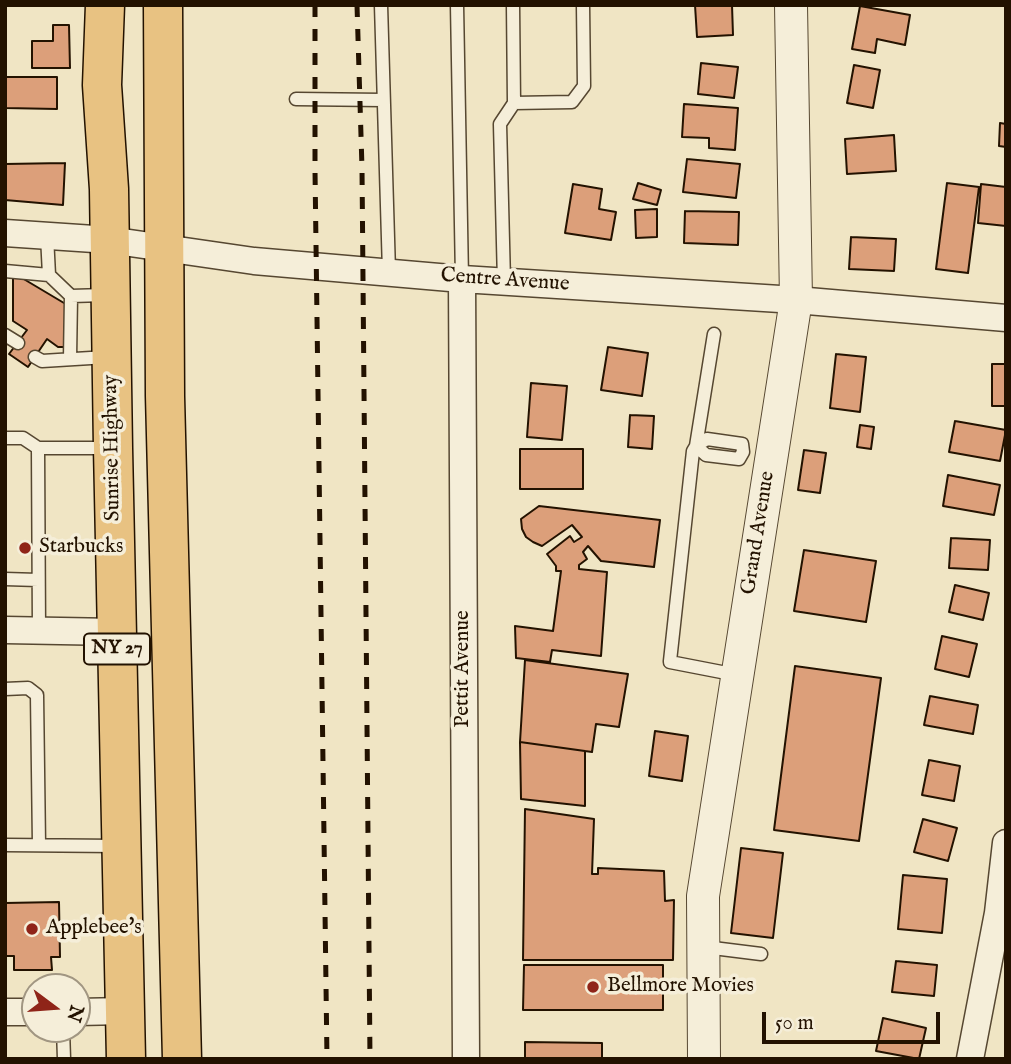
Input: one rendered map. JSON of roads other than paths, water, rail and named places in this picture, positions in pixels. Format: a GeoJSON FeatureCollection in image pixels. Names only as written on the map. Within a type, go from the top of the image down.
{"type":"FeatureCollection","features":[{"type":"Feature","properties":{"kind":"highway","name":"Sunrise Highway"},"geometry":{"type":"LineString","coordinates":[[105,5],[102,86],[109,190],[126,1059]]}},
{"type":"Feature","properties":{"kind":"highway","name":"NY 27"},"geometry":{"type":"LineString","coordinates":[[163,5],[165,397],[182,1059]]}},
{"type":"Feature","properties":{"kind":"street","name":"Grand Avenue"},"geometry":{"type":"LineString","coordinates":[[704,1059],[703,896],[737,675],[757,454],[796,300],[791,5]]}},
{"type":"Feature","properties":{"kind":"street","name":"Centre Avenue"},"geometry":{"type":"LineString","coordinates":[[5,233],[109,240],[254,261],[462,279],[796,300],[1006,318]]}},
{"type":"Feature","properties":{"kind":"street","name":"Pettit Avenue"},"geometry":{"type":"LineString","coordinates":[[462,279],[466,1059]]}},
{"type":"Feature","properties":{"kind":"street"},"geometry":{"type":"LineString","coordinates":[[5,630],[116,632]]}},
{"type":"Feature","properties":{"kind":"street"},"geometry":{"type":"LineString","coordinates":[[971,1059],[998,913],[1006,843]]}},
{"type":"Feature","properties":{"kind":"street"},"geometry":{"type":"LineString","coordinates":[[91,1012],[125,1011]]}},
{"type":"Feature","properties":{"kind":"lane"},"geometry":{"type":"LineString","coordinates":[[381,5],[389,272]]}},
{"type":"Feature","properties":{"kind":"lane"},"geometry":{"type":"LineString","coordinates":[[457,5],[462,279]]}},
{"type":"Feature","properties":{"kind":"lane"},"geometry":{"type":"LineString","coordinates":[[504,282],[500,124],[514,103],[513,5]]}},
{"type":"Feature","properties":{"kind":"lane"},"geometry":{"type":"LineString","coordinates":[[514,103],[572,102],[584,86],[583,5]]}},
{"type":"Feature","properties":{"kind":"lane"},"geometry":{"type":"LineString","coordinates":[[296,99],[383,100]]}},
{"type":"Feature","properties":{"kind":"lane"},"geometry":{"type":"LineString","coordinates":[[40,289],[44,275],[47,236]]}},
{"type":"Feature","properties":{"kind":"lane"},"geometry":{"type":"LineString","coordinates":[[5,271],[44,275],[71,296],[110,295]]}},
{"type":"Feature","properties":{"kind":"lane"},"geometry":{"type":"LineString","coordinates":[[71,296],[71,359]]}},
{"type":"Feature","properties":{"kind":"lane"},"geometry":{"type":"LineString","coordinates":[[5,334],[18,343]]}},
{"type":"Feature","properties":{"kind":"lane"},"geometry":{"type":"LineString","coordinates":[[714,334],[693,451],[670,663],[737,675]]}},
{"type":"Feature","properties":{"kind":"lane"},"geometry":{"type":"LineString","coordinates":[[39,355],[71,359],[111,357]]}},
{"type":"Feature","properties":{"kind":"lane"},"geometry":{"type":"LineString","coordinates":[[5,438],[23,438],[38,448],[113,448]]}},
{"type":"Feature","properties":{"kind":"lane"},"geometry":{"type":"LineString","coordinates":[[696,446],[707,439],[742,444],[757,454]]}},
{"type":"Feature","properties":{"kind":"lane"},"geometry":{"type":"LineString","coordinates":[[38,448],[39,631]]}},
{"type":"Feature","properties":{"kind":"lane"},"geometry":{"type":"LineString","coordinates":[[5,579],[38,580]]}},
{"type":"Feature","properties":{"kind":"lane"},"geometry":{"type":"LineString","coordinates":[[5,690],[28,688],[37,695],[39,845]]}},
{"type":"Feature","properties":{"kind":"lane"},"geometry":{"type":"LineString","coordinates":[[5,845],[122,846]]}},
{"type":"Feature","properties":{"kind":"lane"},"geometry":{"type":"LineString","coordinates":[[704,947],[761,954]]}},
{"type":"Feature","properties":{"kind":"railway"},"geometry":{"type":"LineString","coordinates":[[315,5],[327,1059]]}},
{"type":"Feature","properties":{"kind":"railway"},"geometry":{"type":"LineString","coordinates":[[357,5],[362,168],[370,1059]]}},
{"type":"Feature","properties":{"kind":"place","name":"Starbucks"},"geometry":{"type":"Point","coordinates":[25,548]}},
{"type":"Feature","properties":{"kind":"place","name":"Applebee's"},"geometry":{"type":"Point","coordinates":[32,929]}},
{"type":"Feature","properties":{"kind":"place","name":"Bellmore Movies"},"geometry":{"type":"Point","coordinates":[593,987]}}]}
